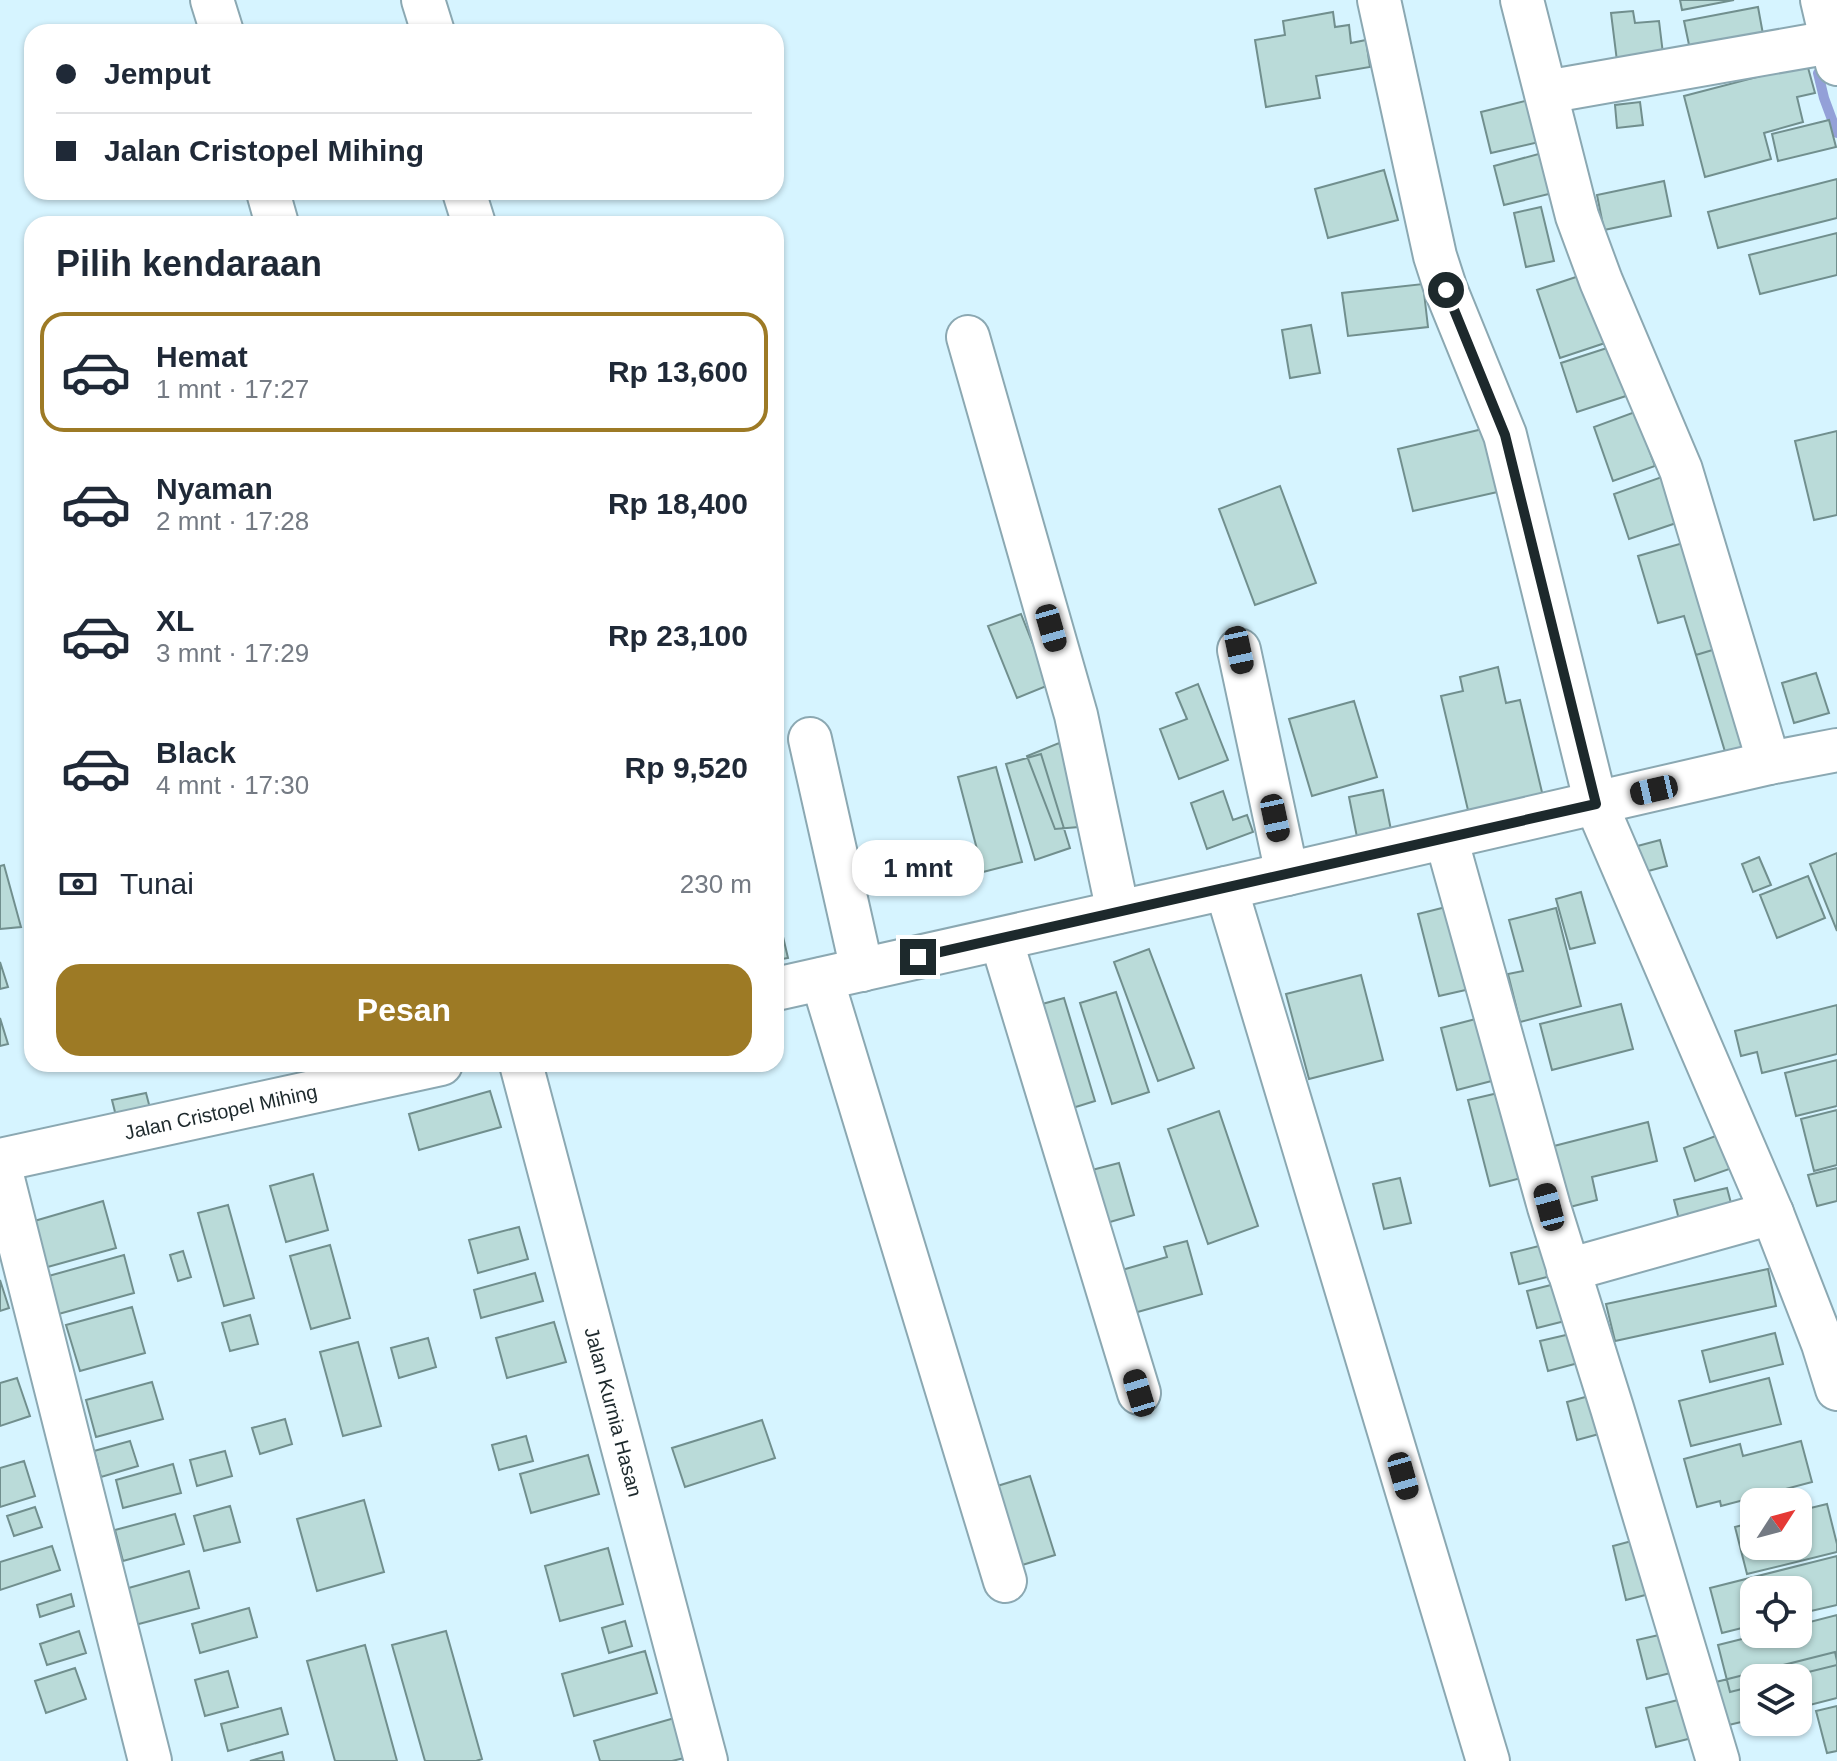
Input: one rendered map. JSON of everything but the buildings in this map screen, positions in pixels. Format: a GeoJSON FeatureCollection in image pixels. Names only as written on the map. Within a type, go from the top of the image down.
{"type":"FeatureCollection","features":[{"type":"Feature","properties":{"kind":"street"},"geometry":{"type":"LineString","coordinates":[[212,0],[220,24]]}},
{"type":"Feature","properties":{"kind":"street"},"geometry":{"type":"LineString","coordinates":[[423,0],[430,24]]}},
{"type":"Feature","properties":{"kind":"street"},"geometry":{"type":"LineString","coordinates":[[1379,0],[1435,256],[1505,435],[1596,804],[1772,1213],[1823,1344],[1837,1389]]}},
{"type":"Feature","properties":{"kind":"street"},"geometry":{"type":"LineString","coordinates":[[1522,0],[1577,216],[1601,281],[1681,470],[1769,763]]}},
{"type":"Feature","properties":{"kind":"street"},"geometry":{"type":"LineString","coordinates":[[1546,92],[1834,53],[1822,0]]}},
{"type":"Feature","properties":{"kind":"street"},"geometry":{"type":"LineString","coordinates":[[968,337],[1076,715],[1118,912]]}},
{"type":"Feature","properties":{"kind":"street"},"geometry":{"type":"LineString","coordinates":[[1239,650],[1287,874]]}},
{"type":"Feature","properties":{"kind":"street"},"geometry":{"type":"LineString","coordinates":[[810,739],[842,974],[1005,1581]]}},
{"type":"Feature","properties":{"kind":"street"},"geometry":{"type":"LineString","coordinates":[[784,987],[1837,750]]}},
{"type":"Feature","properties":{"kind":"street"},"geometry":{"type":"LineString","coordinates":[[1446,838],[1549,1207],[1718,1761]]}},
{"type":"Feature","properties":{"kind":"street"},"geometry":{"type":"LineString","coordinates":[[1226,888],[1488,1761]]}},
{"type":"Feature","properties":{"kind":"street"},"geometry":{"type":"LineString","coordinates":[[1001,939],[1139,1393]]}},
{"type":"Feature","properties":{"kind":"street","name":"Jalan Cristopel Mihing"},"geometry":{"type":"LineString","coordinates":[[0,1160],[404,1072]]}},
{"type":"Feature","properties":{"kind":"street","name":"Jalan Kurnia Hasan"},"geometry":{"type":"LineString","coordinates":[[523,1072],[706,1761]]}},
{"type":"Feature","properties":{"kind":"street"},"geometry":{"type":"LineString","coordinates":[[0,1167],[150,1761]]}},
{"type":"Feature","properties":{"kind":"street"},"geometry":{"type":"LineString","coordinates":[[1568,1270],[1772,1213]]}},
{"type":"Feature","properties":{"kind":"waterway"},"geometry":{"type":"LineString","coordinates":[[1818,73],[1837,133]]}},
{"type":"Feature","properties":{"kind":"route"},"geometry":{"type":"LineString","coordinates":[[918,957],[1596,804],[1505,435],[1446,290]]}}]}
